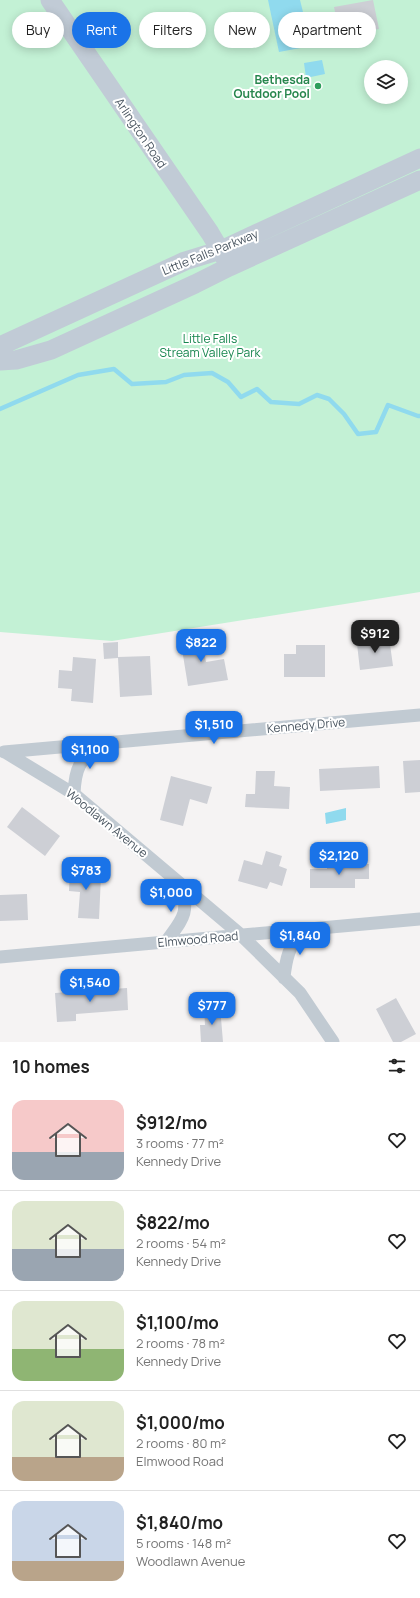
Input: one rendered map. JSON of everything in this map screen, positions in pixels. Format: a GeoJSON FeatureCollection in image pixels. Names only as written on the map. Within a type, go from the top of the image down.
{"type":"FeatureCollection","features":[{"type":"Feature","properties":{"kind":"main road","name":"Arlington Road"},"geometry":{"type":"LineString","coordinates":[[50,0],[221,250],[229,267]]}},
{"type":"Feature","properties":{"kind":"main road","name":"Little Falls Parkway"},"geometry":{"type":"LineString","coordinates":[[0,346],[185,261],[221,250],[420,158]]}},
{"type":"Feature","properties":{"kind":"main road","name":"Little Falls Parkway"},"geometry":{"type":"LineString","coordinates":[[0,361],[16,360],[51,350],[420,180]]}},
{"type":"Feature","properties":{"kind":"street","name":"Kennedy Drive"},"geometry":{"type":"LineString","coordinates":[[2,752],[420,714]]}},
{"type":"Feature","properties":{"kind":"street"},"geometry":{"type":"LineString","coordinates":[[74,794],[74,776],[79,765],[86,755],[98,743]]}},
{"type":"Feature","properties":{"kind":"street","name":"Woodlawn Avenue"},"geometry":{"type":"LineString","coordinates":[[2,752],[74,794],[241,935],[300,993],[333,1042]]}},
{"type":"Feature","properties":{"kind":"street"},"geometry":{"type":"LineString","coordinates":[[166,942],[184,915],[186,902],[182,885]]}},
{"type":"Feature","properties":{"kind":"street","name":"Elmwood Road"},"geometry":{"type":"LineString","coordinates":[[0,957],[420,919]]}},
{"type":"Feature","properties":{"kind":"street"},"geometry":{"type":"LineString","coordinates":[[284,978],[285,960],[300,929]]}},
{"type":"Feature","properties":{"kind":"green space","name":"Little Falls Stream Valley Park"},"geometry":{"type":"Polygon","coordinates":[[[0,0],[420,0],[420,592],[112,641],[0,632],[0,0]]]}},
{"type":"Feature","properties":{"kind":"water"},"geometry":{"type":"Polygon","coordinates":[[[268,0],[300,0],[303,12],[278,12],[278,47],[268,0]]]}},
{"type":"Feature","properties":{"kind":"water"},"geometry":{"type":"Polygon","coordinates":[[[278,48],[300,48],[279,52],[278,48]]]}},
{"type":"Feature","properties":{"kind":"water"},"geometry":{"type":"Polygon","coordinates":[[[322,60],[325,74],[306,78],[304,63],[322,60]]]}},
{"type":"Feature","properties":{"kind":"water"},"geometry":{"type":"Polygon","coordinates":[[[346,808],[346,820],[326,824],[325,813],[346,808]]]}},
{"type":"Feature","properties":{"kind":"building"},"geometry":{"type":"Polygon","coordinates":[[[373,0],[375,12],[335,12],[334,7],[373,0]]]}},
{"type":"Feature","properties":{"kind":"building"},"geometry":{"type":"Polygon","coordinates":[[[376,14],[379,29],[376,30],[376,14]]]}},
{"type":"Feature","properties":{"kind":"building"},"geometry":{"type":"Polygon","coordinates":[[[201,634],[206,662],[224,659],[228,680],[188,686],[180,637],[201,634]]]}},
{"type":"Feature","properties":{"kind":"building"},"geometry":{"type":"Polygon","coordinates":[[[389,637],[393,666],[360,670],[357,644],[373,642],[372,639],[389,637]]]}},
{"type":"Feature","properties":{"kind":"building"},"geometry":{"type":"Polygon","coordinates":[[[118,642],[118,657],[150,656],[152,695],[120,697],[118,658],[104,659],[103,643],[118,642]]]}},
{"type":"Feature","properties":{"kind":"building"},"geometry":{"type":"Polygon","coordinates":[[[296,645],[325,645],[325,677],[284,677],[284,654],[296,654],[296,645]]]}},
{"type":"Feature","properties":{"kind":"building"},"geometry":{"type":"Polygon","coordinates":[[[73,657],[96,659],[93,703],[71,701],[72,689],[58,688],[59,670],[72,671],[73,657]]]}},
{"type":"Feature","properties":{"kind":"building"},"geometry":{"type":"Polygon","coordinates":[[[420,760],[420,792],[405,793],[403,761],[420,760]]]}},
{"type":"Feature","properties":{"kind":"building"},"geometry":{"type":"Polygon","coordinates":[[[379,766],[380,788],[320,791],[319,769],[379,766]]]}},
{"type":"Feature","properties":{"kind":"building"},"geometry":{"type":"Polygon","coordinates":[[[256,771],[275,771],[274,786],[290,787],[289,809],[245,807],[246,794],[255,794],[256,771]]]}},
{"type":"Feature","properties":{"kind":"building"},"geometry":{"type":"Polygon","coordinates":[[[171,776],[212,787],[207,804],[190,799],[183,826],[160,820],[171,776]]]}},
{"type":"Feature","properties":{"kind":"building"},"geometry":{"type":"Polygon","coordinates":[[[22,807],[60,836],[45,856],[7,827],[22,807]]]}},
{"type":"Feature","properties":{"kind":"building"},"geometry":{"type":"Polygon","coordinates":[[[266,851],[282,856],[279,866],[287,869],[282,886],[270,882],[267,889],[238,881],[244,860],[262,865],[266,851]]]}},
{"type":"Feature","properties":{"kind":"building"},"geometry":{"type":"Polygon","coordinates":[[[327,863],[369,864],[369,879],[355,879],[355,888],[310,888],[310,869],[327,869],[327,863]]]}},
{"type":"Feature","properties":{"kind":"building"},"geometry":{"type":"Polygon","coordinates":[[[70,865],[91,866],[90,875],[101,876],[99,919],[78,918],[80,892],[69,891],[70,865]]]}},
{"type":"Feature","properties":{"kind":"building"},"geometry":{"type":"Polygon","coordinates":[[[27,894],[28,920],[0,921],[0,895],[27,894]]]}},
{"type":"Feature","properties":{"kind":"building"},"geometry":{"type":"Polygon","coordinates":[[[127,988],[128,1010],[76,1014],[76,1021],[57,1022],[55,993],[127,988]]]}},
{"type":"Feature","properties":{"kind":"building"},"geometry":{"type":"Polygon","coordinates":[[[396,998],[416,1034],[401,1042],[393,1042],[376,1009],[396,998]]]}},
{"type":"Feature","properties":{"kind":"building"},"geometry":{"type":"Polygon","coordinates":[[[220,1006],[223,1042],[201,1042],[200,1025],[205,1025],[204,1008],[220,1006]]]}},
{"type":"Feature","properties":{"kind":"waterway"},"geometry":{"type":"LineString","coordinates":[[0,409],[78,375],[114,369],[132,384],[166,382],[184,375],[212,373],[228,382],[241,397],[257,389],[271,402],[299,404],[317,395],[329,399],[344,414],[358,434],[376,432],[388,405],[420,416]]}},
{"type":"Feature","properties":{"kind":"place","name":"Bethesda Outdoor Pool"},"geometry":{"type":"Point","coordinates":[318,86]}}]}
